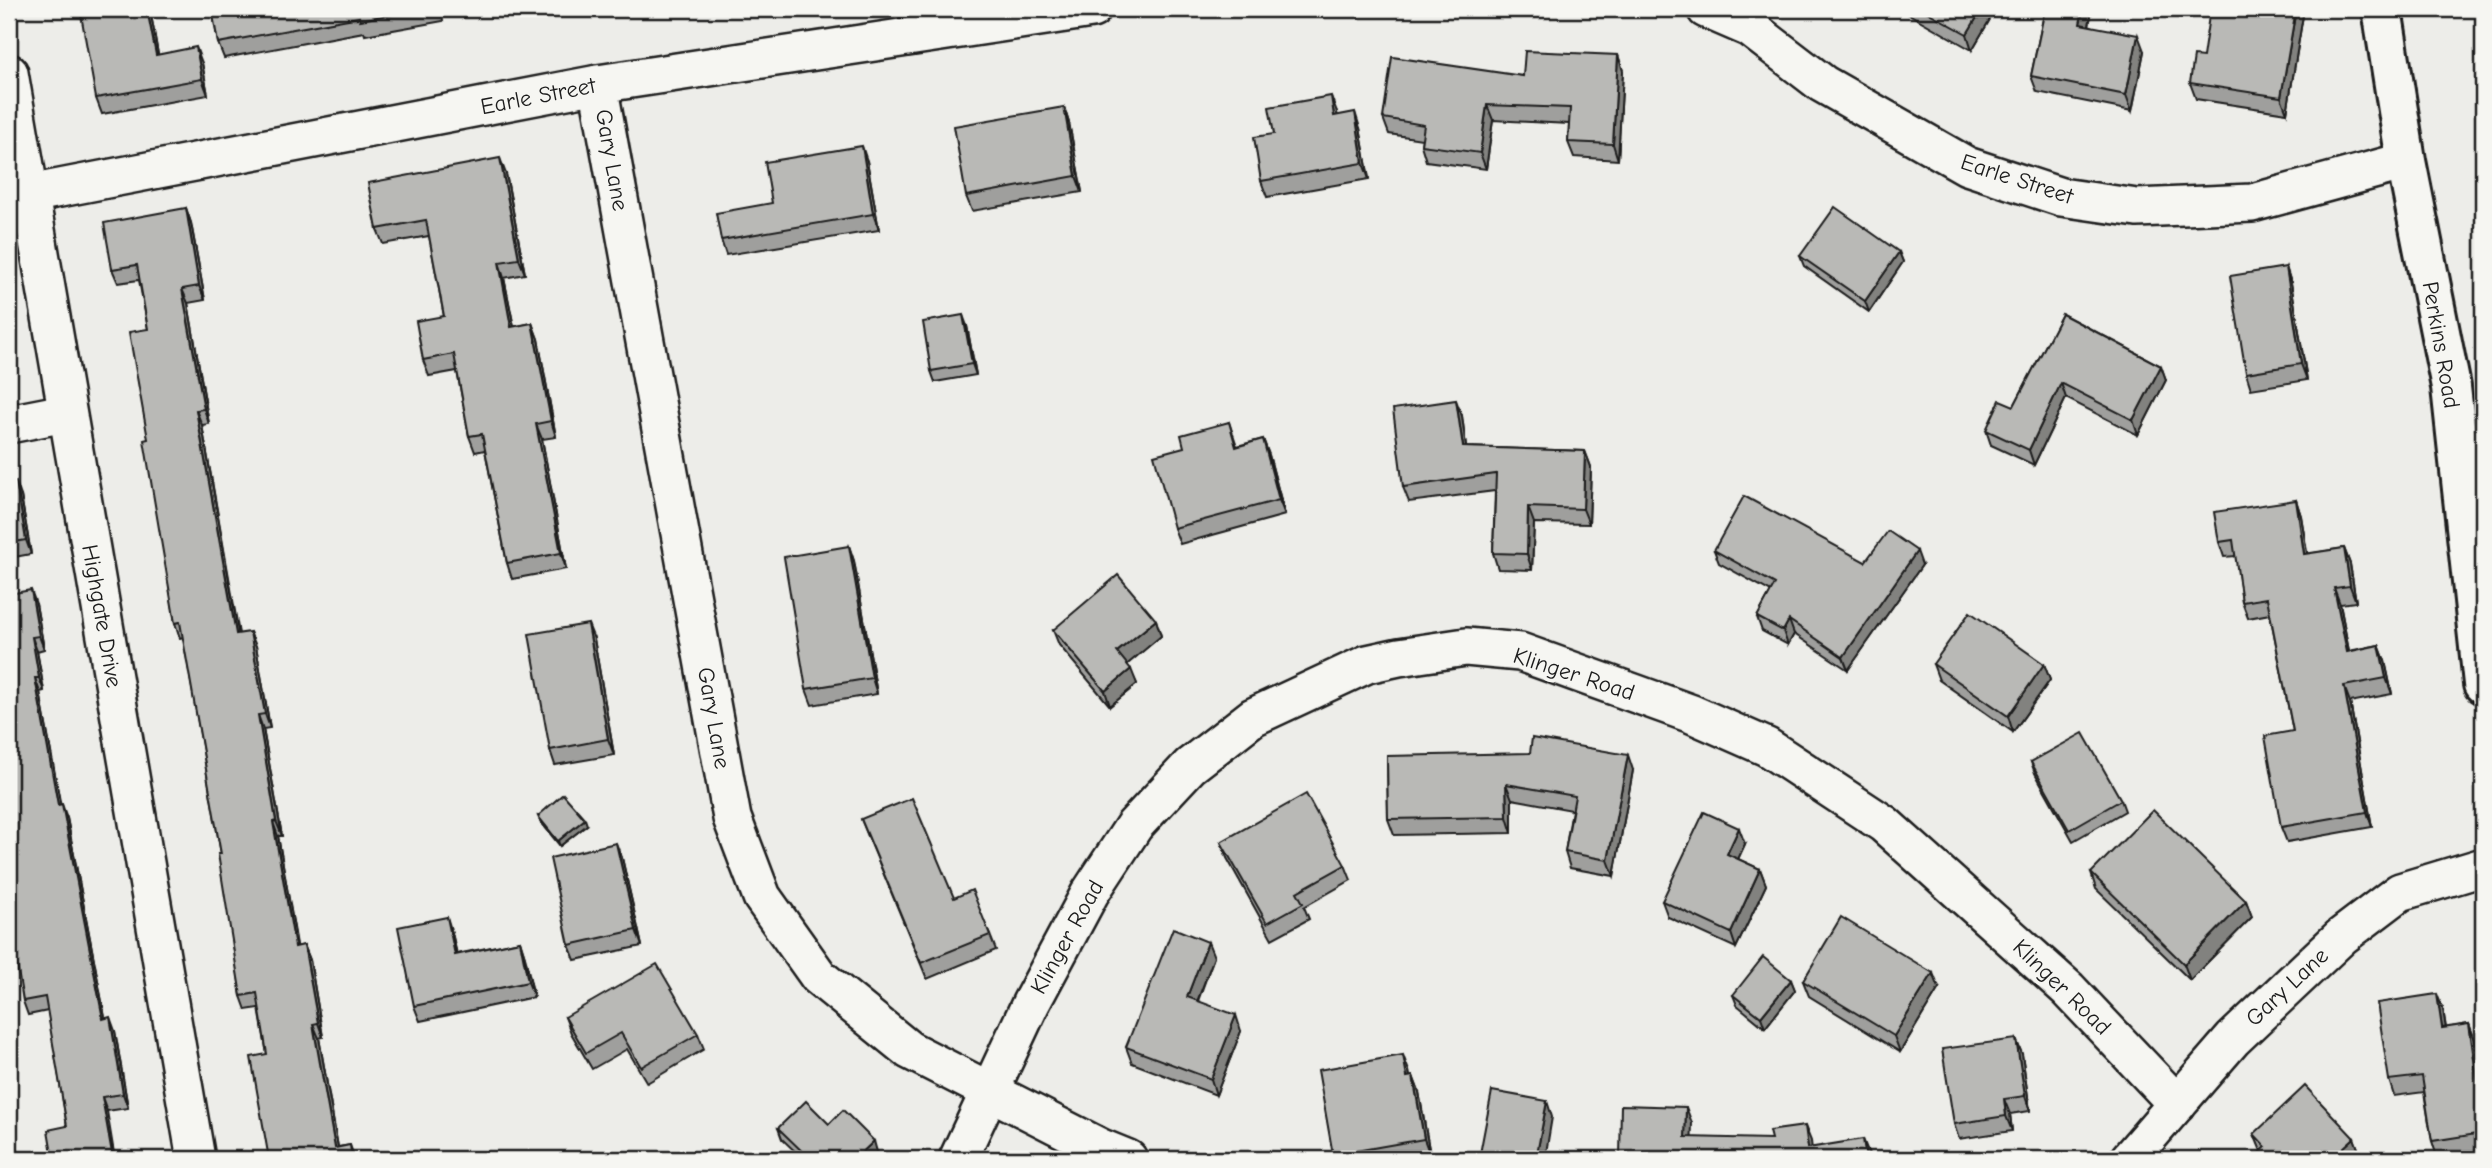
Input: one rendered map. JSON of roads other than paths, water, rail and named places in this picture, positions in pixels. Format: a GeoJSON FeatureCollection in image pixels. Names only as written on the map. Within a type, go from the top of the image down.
{"type":"FeatureCollection","features":[{"type":"Feature","properties":{"kind":"main road","name":"Perkins Road"},"geometry":{"type":"LineString","coordinates":[[2382,9],[2406,161],[2451,387],[2483,684]]}},
{"type":"Feature","properties":{"kind":"street","name":"Earle Street"},"geometry":{"type":"LineString","coordinates":[[29,194],[598,84],[1092,9]]}},
{"type":"Feature","properties":{"kind":"street","name":"Earle Street"},"geometry":{"type":"LineString","coordinates":[[1706,9],[1750,28],[1823,83],[1967,166],[2061,197],[2137,208],[2252,203],[2406,161]]}},
{"type":"Feature","properties":{"kind":"street","name":"Highgate Drive"},"geometry":{"type":"LineString","coordinates":[[9,73],[65,414],[196,1159]]}},
{"type":"Feature","properties":{"kind":"street","name":"Gary Lane"},"geometry":{"type":"LineString","coordinates":[[598,84],[733,818],[762,897],[819,977],[909,1050],[1101,1148],[1128,1159]]}},
{"type":"Feature","properties":{"kind":"street"},"geometry":{"type":"LineString","coordinates":[[9,424],[65,414]]}},
{"type":"Feature","properties":{"kind":"street","name":"Klinger Road"},"geometry":{"type":"LineString","coordinates":[[958,1159],[1031,1003],[1090,893],[1134,826],[1190,766],[1253,717],[1367,664],[1466,647],[1520,652],[1692,715],[1767,747],[1885,824],[2068,989],[2177,1104]]}},
{"type":"Feature","properties":{"kind":"street","name":"Gary Lane"},"geometry":{"type":"LineString","coordinates":[[2129,1159],[2233,1039],[2342,936],[2400,892],[2483,867]]}}]}
